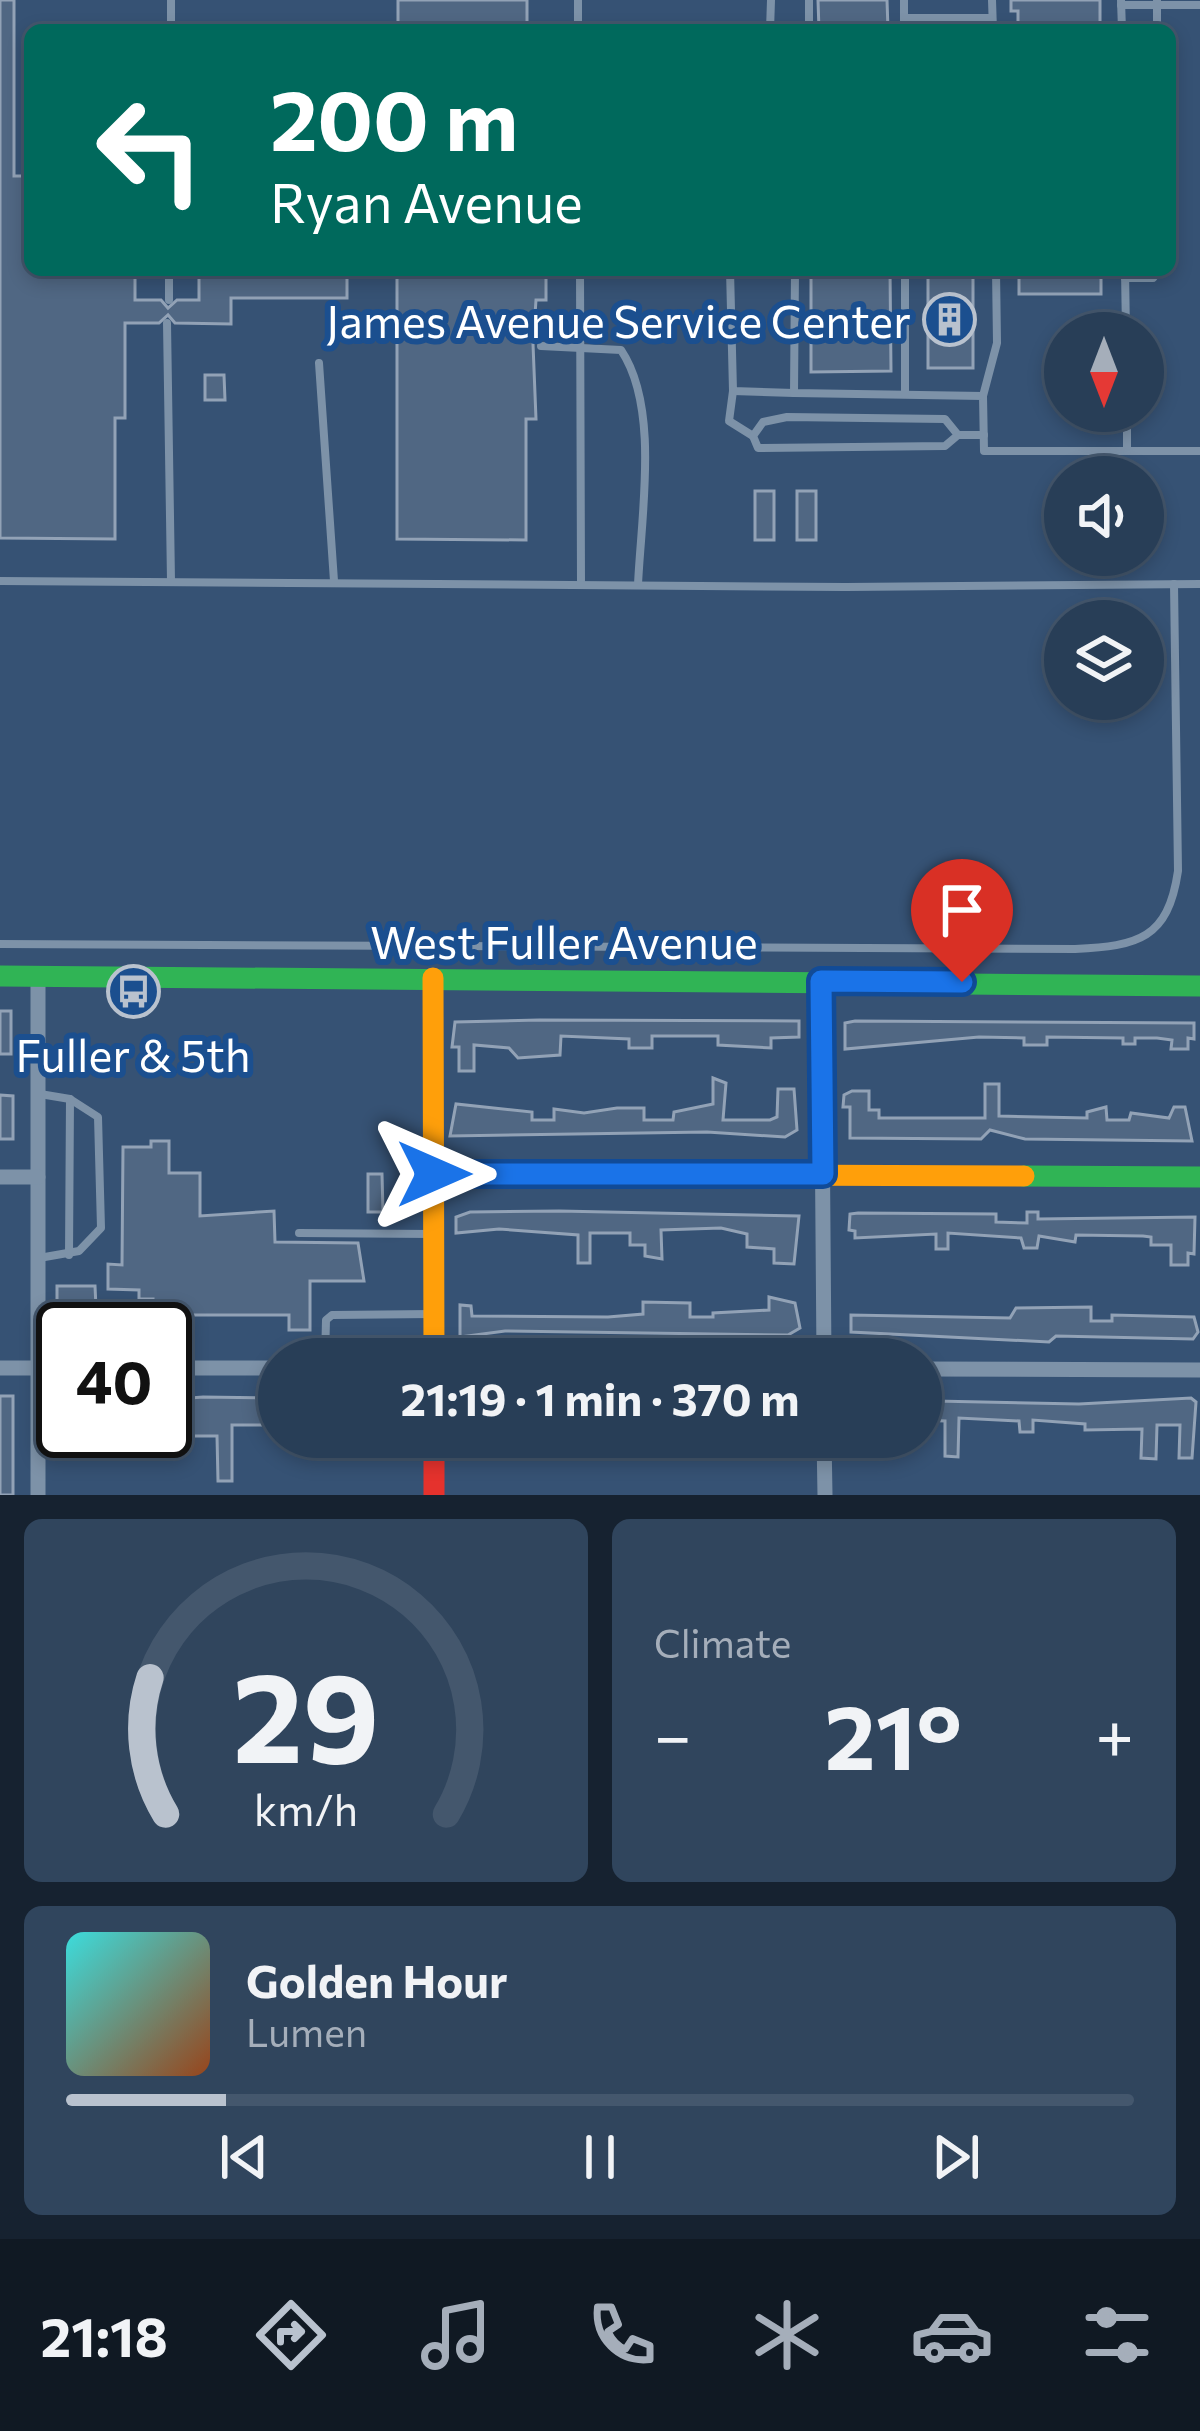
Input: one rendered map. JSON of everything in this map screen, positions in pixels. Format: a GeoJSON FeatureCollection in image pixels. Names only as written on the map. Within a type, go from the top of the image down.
{"type":"FeatureCollection","features":[{"type":"Feature","properties":{"kind":"street","name":"West Fuller Avenue"},"geometry":{"type":"LineString","coordinates":[[0,976],[1200,986]]}},
{"type":"Feature","properties":{"kind":"street"},"geometry":{"type":"LineString","coordinates":[[38,976],[38,1302]]}},
{"type":"Feature","properties":{"kind":"street"},"geometry":{"type":"LineString","coordinates":[[433,978],[434,1338]]}},
{"type":"Feature","properties":{"kind":"street"},"geometry":{"type":"LineString","coordinates":[[821,981],[824,1338]]}},
{"type":"Feature","properties":{"kind":"street"},"geometry":{"type":"LineString","coordinates":[[434,1174],[1200,1177]]}},
{"type":"Feature","properties":{"kind":"street"},"geometry":{"type":"LineString","coordinates":[[0,1178],[38,1178]]}},
{"type":"Feature","properties":{"kind":"street"},"geometry":{"type":"LineString","coordinates":[[0,1368],[36,1368]]}},
{"type":"Feature","properties":{"kind":"street"},"geometry":{"type":"LineString","coordinates":[[192,1368],[258,1368]]}},
{"type":"Feature","properties":{"kind":"street"},"geometry":{"type":"LineString","coordinates":[[942,1370],[1200,1370]]}},
{"type":"Feature","properties":{"kind":"street"},"geometry":{"type":"LineString","coordinates":[[38,1458],[38,1495]]}},
{"type":"Feature","properties":{"kind":"street"},"geometry":{"type":"LineString","coordinates":[[434,1458],[434,1495]]}},
{"type":"Feature","properties":{"kind":"street"},"geometry":{"type":"LineString","coordinates":[[824,1458],[825,1495]]}},
{"type":"Feature","properties":{"kind":"lane"},"geometry":{"type":"LineString","coordinates":[[904,0],[904,24]]}},
{"type":"Feature","properties":{"kind":"lane"},"geometry":{"type":"LineString","coordinates":[[992,0],[993,24]]}},
{"type":"Feature","properties":{"kind":"lane"},"geometry":{"type":"LineString","coordinates":[[1121,3],[1200,5]]}},
{"type":"Feature","properties":{"kind":"lane"},"geometry":{"type":"LineString","coordinates":[[904,17],[992,17]]}},
{"type":"Feature","properties":{"kind":"lane"},"geometry":{"type":"LineString","coordinates":[[948,18],[948,24]]}},
{"type":"Feature","properties":{"kind":"lane"},"geometry":{"type":"LineString","coordinates":[[169,276],[169,300]]}},
{"type":"Feature","properties":{"kind":"lane"},"geometry":{"type":"LineString","coordinates":[[580,276],[581,583]]}},
{"type":"Feature","properties":{"kind":"lane"},"geometry":{"type":"LineString","coordinates":[[730,276],[733,391],[729,421],[753,436],[758,448],[945,446],[958,435],[984,435]]}},
{"type":"Feature","properties":{"kind":"lane"},"geometry":{"type":"LineString","coordinates":[[794,393],[795,276]]}},
{"type":"Feature","properties":{"kind":"lane"},"geometry":{"type":"LineString","coordinates":[[905,276],[905,395]]}},
{"type":"Feature","properties":{"kind":"lane"},"geometry":{"type":"LineString","coordinates":[[996,276],[997,343],[983,396],[984,451],[1200,451]]}},
{"type":"Feature","properties":{"kind":"lane"},"geometry":{"type":"LineString","coordinates":[[1125,276],[1126,312]]}},
{"type":"Feature","properties":{"kind":"lane"},"geometry":{"type":"LineString","coordinates":[[167,323],[171,581]]}},
{"type":"Feature","properties":{"kind":"lane"},"geometry":{"type":"LineString","coordinates":[[541,346],[621,350],[639,377],[638,585]]}},
{"type":"Feature","properties":{"kind":"lane"},"geometry":{"type":"LineString","coordinates":[[319,363],[324,502],[332,520],[334,581]]}},
{"type":"Feature","properties":{"kind":"lane"},"geometry":{"type":"LineString","coordinates":[[733,391],[983,396]]}},
{"type":"Feature","properties":{"kind":"lane"},"geometry":{"type":"LineString","coordinates":[[753,436],[763,422],[787,417],[945,418],[958,435]]}},
{"type":"Feature","properties":{"kind":"lane"},"geometry":{"type":"LineString","coordinates":[[1127,432],[1127,451]]}},
{"type":"Feature","properties":{"kind":"lane"},"geometry":{"type":"LineString","coordinates":[[0,581],[1200,584]]}},
{"type":"Feature","properties":{"kind":"lane"},"geometry":{"type":"LineString","coordinates":[[0,944],[1075,949],[1144,939],[1168,912],[1178,872],[1174,584]]}},
{"type":"Feature","properties":{"kind":"lane"},"geometry":{"type":"LineString","coordinates":[[38,1094],[70,1099],[93,1111],[100,1125],[100,1228],[69,1255],[38,1258]]}},
{"type":"Feature","properties":{"kind":"lane"},"geometry":{"type":"LineString","coordinates":[[69,1255],[70,1099]]}},
{"type":"Feature","properties":{"kind":"lane"},"geometry":{"type":"LineString","coordinates":[[299,1233],[434,1234]]}},
{"type":"Feature","properties":{"kind":"lane"},"geometry":{"type":"LineString","coordinates":[[326,1338],[326,1320],[332,1315],[434,1314]]}},
{"type":"Feature","properties":{"kind":"building"},"geometry":{"type":"Polygon","coordinates":[[[0,0],[14,0],[14,176],[24,176],[24,276],[135,276],[135,300],[161,300],[168,308],[177,300],[199,300],[199,276],[347,276],[347,298],[231,298],[231,324],[175,323],[168,315],[159,323],[125,323],[125,418],[115,418],[115,539],[0,538],[0,0]]]}},
{"type":"Feature","properties":{"kind":"building"},"geometry":{"type":"Polygon","coordinates":[[[398,0],[527,0],[527,24],[398,24],[398,0]]]}},
{"type":"Feature","properties":{"kind":"building"},"geometry":{"type":"Polygon","coordinates":[[[818,0],[887,0],[888,24],[819,24],[818,0]]]}},
{"type":"Feature","properties":{"kind":"building"},"geometry":{"type":"Polygon","coordinates":[[[1011,0],[1100,0],[1100,24],[1018,24],[1018,11],[1011,11],[1011,0]]]}},
{"type":"Feature","properties":{"kind":"building"},"geometry":{"type":"Polygon","coordinates":[[[397,276],[546,276],[546,300],[536,300],[536,419],[526,419],[526,540],[397,539],[397,276]]]}},
{"type":"Feature","properties":{"kind":"building"},"geometry":{"type":"Polygon","coordinates":[[[811,276],[890,276],[891,371],[811,372],[811,276]]]}},
{"type":"Feature","properties":{"kind":"building","name":"James Avenue Service Center"},"geometry":{"type":"Polygon","coordinates":[[[928,276],[973,276],[973,368],[928,368],[928,276]]]}},
{"type":"Feature","properties":{"kind":"building"},"geometry":{"type":"Polygon","coordinates":[[[1019,276],[1101,276],[1101,294],[1019,294],[1019,276]]]}},
{"type":"Feature","properties":{"kind":"building"},"geometry":{"type":"Polygon","coordinates":[[[205,375],[224,375],[225,400],[205,400],[205,375]]]}},
{"type":"Feature","properties":{"kind":"building"},"geometry":{"type":"Polygon","coordinates":[[[755,491],[774,491],[774,540],[755,540],[755,491]]]}},
{"type":"Feature","properties":{"kind":"building"},"geometry":{"type":"Polygon","coordinates":[[[797,491],[816,491],[816,540],[797,540],[797,491]]]}},
{"type":"Feature","properties":{"kind":"building"},"geometry":{"type":"Polygon","coordinates":[[[0,1011],[11,1011],[11,1054],[0,1054],[0,1011]]]}},
{"type":"Feature","properties":{"kind":"building"},"geometry":{"type":"Polygon","coordinates":[[[799,1021],[799,1037],[771,1038],[771,1048],[718,1045],[718,1036],[652,1036],[652,1048],[629,1048],[629,1039],[561,1036],[560,1055],[518,1058],[509,1048],[474,1045],[474,1071],[459,1071],[459,1047],[452,1047],[455,1022],[799,1021]]]}},
{"type":"Feature","properties":{"kind":"building"},"geometry":{"type":"Polygon","coordinates":[[[845,1023],[1194,1023],[1194,1039],[1188,1038],[1188,1049],[1171,1049],[1172,1040],[1157,1038],[1135,1038],[1135,1044],[1123,1044],[1123,1038],[1047,1037],[1047,1045],[1024,1045],[1024,1038],[979,1037],[845,1049],[845,1023]]]}},
{"type":"Feature","properties":{"kind":"building"},"geometry":{"type":"Polygon","coordinates":[[[713,1078],[726,1083],[723,1120],[777,1117],[778,1089],[794,1089],[797,1130],[785,1137],[707,1132],[450,1136],[456,1104],[532,1112],[532,1120],[554,1120],[554,1109],[584,1113],[644,1108],[644,1120],[673,1120],[674,1112],[713,1104],[713,1078]]]}},
{"type":"Feature","properties":{"kind":"building"},"geometry":{"type":"Polygon","coordinates":[[[985,1084],[999,1084],[999,1116],[1087,1118],[1087,1112],[1106,1107],[1107,1120],[1129,1120],[1131,1113],[1169,1118],[1174,1107],[1185,1107],[1192,1141],[1025,1139],[990,1130],[981,1139],[850,1138],[850,1107],[843,1107],[844,1095],[852,1091],[869,1091],[869,1110],[879,1110],[879,1118],[985,1118],[985,1084]]]}},
{"type":"Feature","properties":{"kind":"building"},"geometry":{"type":"Polygon","coordinates":[[[0,1095],[13,1096],[13,1139],[0,1139],[0,1095]]]}},
{"type":"Feature","properties":{"kind":"building"},"geometry":{"type":"Polygon","coordinates":[[[151,1141],[169,1141],[169,1173],[200,1173],[200,1216],[274,1211],[275,1242],[358,1243],[364,1281],[310,1281],[310,1330],[289,1330],[289,1315],[192,1315],[192,1302],[153,1302],[139,1299],[139,1290],[108,1289],[108,1264],[122,1265],[123,1147],[151,1147],[151,1141]]]}},
{"type":"Feature","properties":{"kind":"building"},"geometry":{"type":"Polygon","coordinates":[[[368,1174],[382,1174],[383,1212],[368,1212],[368,1174]]]}},
{"type":"Feature","properties":{"kind":"building"},"geometry":{"type":"Polygon","coordinates":[[[470,1212],[799,1216],[794,1264],[774,1263],[774,1249],[747,1247],[747,1234],[721,1228],[661,1230],[662,1259],[645,1256],[645,1245],[630,1245],[630,1233],[590,1233],[590,1263],[578,1263],[578,1235],[499,1229],[456,1233],[456,1217],[470,1212]]]}},
{"type":"Feature","properties":{"kind":"building"},"geometry":{"type":"Polygon","coordinates":[[[1027,1212],[1038,1212],[1038,1219],[1195,1217],[1194,1254],[1188,1253],[1188,1265],[1171,1265],[1171,1245],[1151,1245],[1151,1237],[1143,1236],[1076,1235],[1075,1242],[1039,1236],[1037,1248],[1024,1248],[1021,1238],[948,1233],[948,1249],[936,1249],[936,1234],[855,1238],[855,1231],[849,1230],[850,1214],[858,1213],[996,1214],[996,1222],[1027,1223],[1027,1212]]]}},
{"type":"Feature","properties":{"kind":"building"},"geometry":{"type":"Polygon","coordinates":[[[57,1286],[95,1286],[96,1302],[57,1302],[57,1286]]]}},
{"type":"Feature","properties":{"kind":"building"},"geometry":{"type":"Polygon","coordinates":[[[769,1297],[795,1303],[800,1328],[788,1335],[505,1331],[460,1337],[460,1305],[471,1306],[472,1316],[608,1317],[643,1314],[643,1302],[690,1303],[690,1317],[713,1317],[713,1313],[769,1310],[769,1297]]]}},
{"type":"Feature","properties":{"kind":"building"},"geometry":{"type":"Polygon","coordinates":[[[1091,1307],[1091,1321],[1112,1321],[1112,1315],[1194,1317],[1198,1332],[1193,1339],[1056,1336],[1049,1342],[851,1332],[851,1315],[1010,1318],[1016,1308],[1091,1307]]]}},
{"type":"Feature","properties":{"kind":"building"},"geometry":{"type":"Polygon","coordinates":[[[0,1396],[13,1396],[13,1495],[0,1495],[0,1396]]]}},
{"type":"Feature","properties":{"kind":"building"},"geometry":{"type":"Polygon","coordinates":[[[192,1398],[258,1398],[258,1425],[232,1425],[232,1481],[218,1481],[217,1436],[192,1436],[192,1398]]]}},
{"type":"Feature","properties":{"kind":"building"},"geometry":{"type":"Polygon","coordinates":[[[1191,1398],[1196,1402],[1192,1458],[1179,1458],[1180,1425],[1157,1425],[1156,1459],[1141,1458],[1142,1429],[1085,1430],[1085,1424],[1033,1420],[1033,1432],[1020,1432],[1019,1421],[959,1418],[958,1457],[945,1456],[942,1401],[1079,1404],[1191,1398]]]}},
{"type":"Feature","properties":{"kind":"traffic: fast"},"geometry":{"type":"LineString","coordinates":[[0,976],[1200,986]]}},
{"type":"Feature","properties":{"kind":"traffic: fast"},"geometry":{"type":"LineString","coordinates":[[1024,1176],[1200,1177]]}},
{"type":"Feature","properties":{"kind":"traffic: slow"},"geometry":{"type":"LineString","coordinates":[[433,978],[434,1338]]}},
{"type":"Feature","properties":{"kind":"traffic: slow"},"geometry":{"type":"LineString","coordinates":[[434,1174],[1024,1176]]}},
{"type":"Feature","properties":{"kind":"traffic: jam"},"geometry":{"type":"LineString","coordinates":[[434,1458],[434,1495]]}},
{"type":"Feature","properties":{"kind":"place","name":"James Avenue Service Center"},"geometry":{"type":"Point","coordinates":[950,319]}},
{"type":"Feature","properties":{"kind":"place","name":"Fuller & 5th"},"geometry":{"type":"Point","coordinates":[133,992]}},
{"type":"Feature","properties":{"kind":"route"},"geometry":{"type":"LineString","coordinates":[[434,1174],[823,1174],[821,981],[962,982]]}}]}
